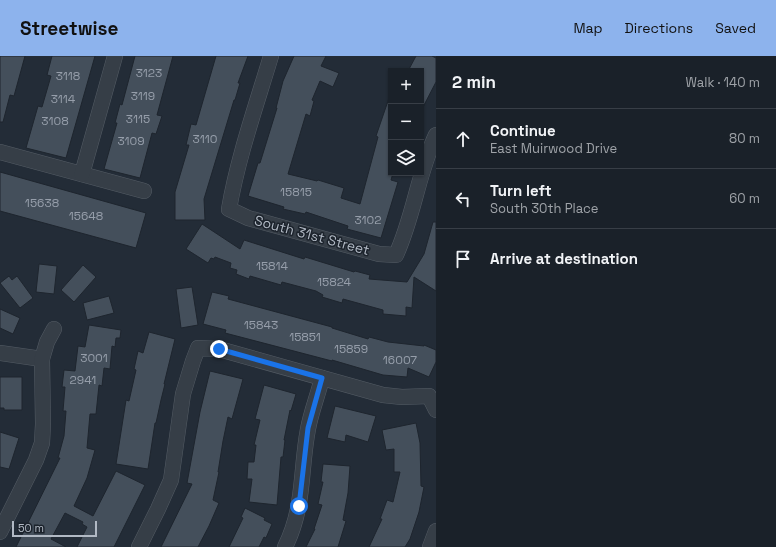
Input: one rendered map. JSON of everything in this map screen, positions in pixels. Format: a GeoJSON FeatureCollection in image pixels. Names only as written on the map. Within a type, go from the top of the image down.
{"type":"FeatureCollection","features":[{"type":"Feature","properties":{"kind":"street"},"geometry":{"type":"LineString","coordinates":[[82,174],[115,56]]}},
{"type":"Feature","properties":{"kind":"street","name":"South 31st Street"},"geometry":{"type":"LineString","coordinates":[[271,56],[236,176],[229,209],[248,218],[379,254],[396,255],[405,237],[421,175],[436,135]]}},
{"type":"Feature","properties":{"kind":"street"},"geometry":{"type":"LineString","coordinates":[[0,152],[144,191]]}},
{"type":"Feature","properties":{"kind":"street"},"geometry":{"type":"LineString","coordinates":[[0,532],[5,510],[36,460],[42,443],[42,359],[46,342],[54,329]]}},
{"type":"Feature","properties":{"kind":"street"},"geometry":{"type":"LineString","coordinates":[[139,547],[171,480],[183,394],[198,348],[219,349],[383,395],[402,397],[429,396],[436,410]]}},
{"type":"Feature","properties":{"kind":"street"},"geometry":{"type":"LineString","coordinates":[[0,353],[42,359]]}},
{"type":"Feature","properties":{"kind":"street"},"geometry":{"type":"LineString","coordinates":[[285,547],[299,506],[308,428],[322,378]]}},
{"type":"Feature","properties":{"kind":"street"},"geometry":{"type":"LineString","coordinates":[[430,547],[436,531]]}},
{"type":"Feature","properties":{"kind":"building"},"geometry":{"type":"Polygon","coordinates":[[[0,56],[25,56],[14,96],[10,95],[3,122],[0,122],[0,56]]]}},
{"type":"Feature","properties":{"kind":"building"},"geometry":{"type":"Polygon","coordinates":[[[52,56],[95,56],[66,158],[26,148],[38,106],[42,107],[51,76],[47,75],[52,56]]]}},
{"type":"Feature","properties":{"kind":"building"},"geometry":{"type":"Polygon","coordinates":[[[135,56],[173,56],[157,115],[162,116],[156,134],[152,133],[140,178],[104,169],[117,123],[115,123],[120,104],[122,105],[135,56]]]}},
{"type":"Feature","properties":{"kind":"building"},"geometry":{"type":"Polygon","coordinates":[[[216,56],[248,56],[238,83],[240,83],[204,199],[205,220],[175,220],[175,192],[189,145],[186,145],[191,124],[196,125],[216,56]]]}},
{"type":"Feature","properties":{"kind":"building"},"geometry":{"type":"Polygon","coordinates":[[[294,56],[326,56],[321,66],[339,73],[333,87],[320,81],[312,100],[314,101],[310,116],[306,114],[288,174],[318,180],[344,188],[341,198],[360,204],[378,137],[376,136],[388,101],[388,176],[392,176],[391,180],[398,182],[381,238],[347,229],[348,226],[306,212],[305,214],[283,209],[284,207],[248,196],[277,108],[283,81],[294,56]]]}},
{"type":"Feature","properties":{"kind":"building"},"geometry":{"type":"Polygon","coordinates":[[[416,56],[432,56],[436,58],[436,82],[424,105],[424,68],[410,68],[416,56]]]}},
{"type":"Feature","properties":{"kind":"building"},"geometry":{"type":"Polygon","coordinates":[[[0,172],[146,213],[136,248],[0,211],[0,172]]]}},
{"type":"Feature","properties":{"kind":"building"},"geometry":{"type":"Polygon","coordinates":[[[433,222],[436,222],[436,291],[414,277],[412,308],[406,307],[406,316],[383,314],[383,310],[343,299],[342,303],[322,297],[323,295],[316,291],[282,282],[281,285],[250,276],[249,279],[236,274],[237,270],[230,268],[231,263],[215,257],[214,259],[211,258],[208,263],[186,249],[202,224],[240,249],[244,240],[304,259],[305,257],[354,272],[370,275],[369,279],[407,282],[424,254],[433,222]]]}},
{"type":"Feature","properties":{"kind":"building"},"geometry":{"type":"Polygon","coordinates":[[[39,264],[57,266],[54,294],[36,292],[39,264]]]}},
{"type":"Feature","properties":{"kind":"building"},"geometry":{"type":"Polygon","coordinates":[[[83,265],[96,277],[74,302],[61,290],[83,265]]]}},
{"type":"Feature","properties":{"kind":"building"},"geometry":{"type":"Polygon","coordinates":[[[9,276],[12,280],[17,276],[33,298],[20,308],[0,283],[9,276]]]}},
{"type":"Feature","properties":{"kind":"building"},"geometry":{"type":"Polygon","coordinates":[[[192,287],[198,325],[181,328],[176,289],[192,287]]]}},
{"type":"Feature","properties":{"kind":"building"},"geometry":{"type":"Polygon","coordinates":[[[212,292],[229,296],[228,299],[332,327],[368,339],[369,337],[388,342],[424,345],[436,350],[436,362],[429,377],[408,368],[407,377],[383,375],[332,360],[225,333],[226,330],[203,324],[212,292]]]}},
{"type":"Feature","properties":{"kind":"building"},"geometry":{"type":"Polygon","coordinates":[[[109,296],[114,313],[87,320],[83,303],[109,296]]]}},
{"type":"Feature","properties":{"kind":"building"},"geometry":{"type":"Polygon","coordinates":[[[0,309],[20,318],[13,334],[0,328],[0,309]]]}},
{"type":"Feature","properties":{"kind":"building"},"geometry":{"type":"Polygon","coordinates":[[[89,325],[121,330],[120,338],[116,338],[115,347],[112,346],[110,369],[104,368],[102,386],[99,385],[96,414],[90,414],[87,448],[95,450],[87,478],[74,506],[93,516],[116,471],[145,485],[114,547],[77,547],[87,527],[82,524],[83,522],[65,513],[51,539],[66,547],[16,547],[60,458],[58,458],[64,436],[66,411],[63,411],[65,387],[62,387],[64,370],[75,371],[78,346],[85,347],[89,325]]]}},
{"type":"Feature","properties":{"kind":"building"},"geometry":{"type":"Polygon","coordinates":[[[149,332],[175,339],[155,423],[148,469],[116,464],[126,400],[129,401],[136,370],[134,369],[138,351],[143,353],[149,332]]]}},
{"type":"Feature","properties":{"kind":"building"},"geometry":{"type":"Polygon","coordinates":[[[210,371],[243,379],[232,419],[228,417],[223,441],[219,472],[213,500],[219,503],[198,547],[161,547],[192,484],[187,483],[200,412],[210,371]]]}},
{"type":"Feature","properties":{"kind":"building"},"geometry":{"type":"Polygon","coordinates":[[[0,377],[22,377],[22,410],[4,410],[4,408],[0,408],[0,377]]]}},
{"type":"Feature","properties":{"kind":"building"},"geometry":{"type":"Polygon","coordinates":[[[264,385],[296,394],[291,411],[290,410],[284,440],[283,457],[281,457],[277,505],[249,502],[252,479],[247,479],[248,462],[254,462],[256,445],[254,445],[260,420],[255,419],[264,385]]]}},
{"type":"Feature","properties":{"kind":"building"},"geometry":{"type":"Polygon","coordinates":[[[335,406],[376,416],[368,442],[346,435],[345,442],[327,438],[335,406]]]}},
{"type":"Feature","properties":{"kind":"building"},"geometry":{"type":"Polygon","coordinates":[[[416,423],[420,443],[421,486],[424,487],[419,512],[410,539],[405,547],[369,547],[382,519],[380,519],[387,500],[393,502],[400,472],[394,472],[394,449],[386,450],[382,430],[416,423]]]}},
{"type":"Feature","properties":{"kind":"building"},"geometry":{"type":"Polygon","coordinates":[[[0,432],[19,438],[9,469],[0,467],[0,432]]]}},
{"type":"Feature","properties":{"kind":"building"},"geometry":{"type":"Polygon","coordinates":[[[323,464],[350,466],[348,493],[343,520],[346,521],[338,547],[306,547],[315,529],[322,505],[318,504],[323,482],[321,482],[323,464]]]}},
{"type":"Feature","properties":{"kind":"building"},"geometry":{"type":"Polygon","coordinates":[[[245,508],[265,518],[264,520],[272,524],[266,538],[264,537],[259,547],[229,547],[243,518],[241,517],[245,508]]]}},
{"type":"Feature","properties":{"kind":"route"},"geometry":{"type":"LineString","coordinates":[[219,349],[322,378],[308,428],[299,506]]}}]}
